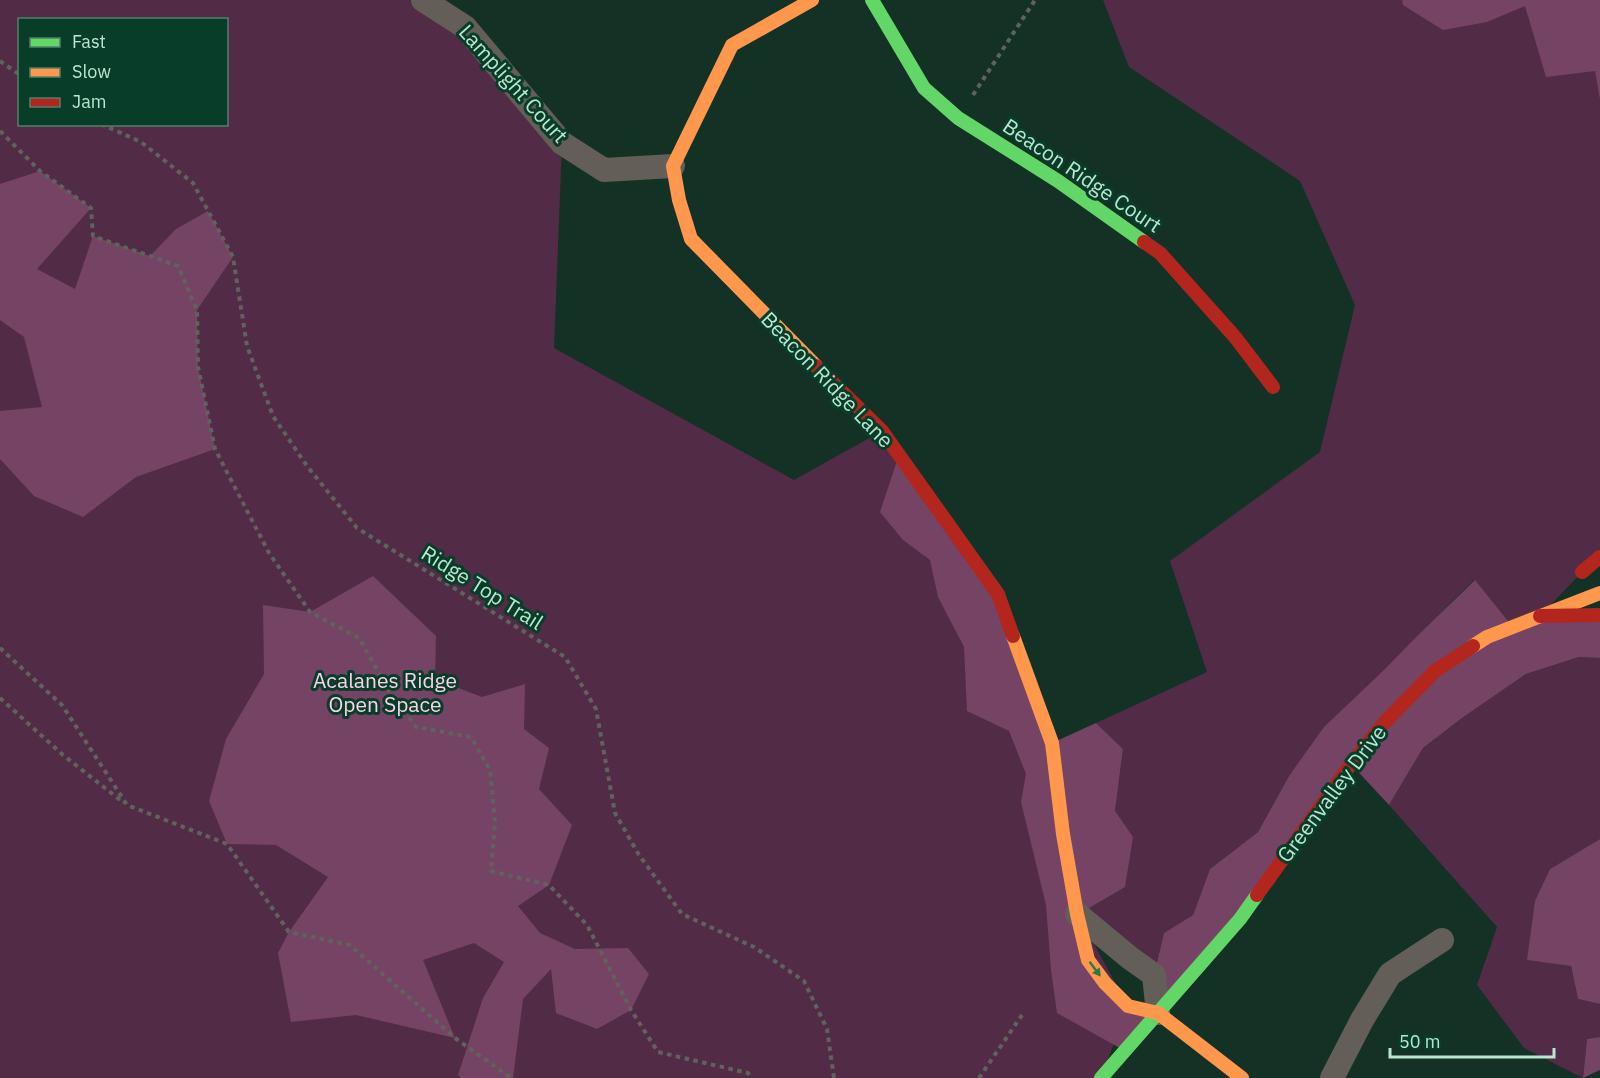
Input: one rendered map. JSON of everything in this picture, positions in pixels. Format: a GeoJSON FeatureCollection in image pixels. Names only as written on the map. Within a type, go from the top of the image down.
{"type":"FeatureCollection","features":[{"type":"Feature","properties":{"kind":"street","name":"Lamplight Court"},"geometry":{"type":"LineString","coordinates":[[423,0],[465,27],[562,142],[596,165],[604,170],[673,166]]}},
{"type":"Feature","properties":{"kind":"street"},"geometry":{"type":"LineString","coordinates":[[673,166],[732,45],[812,0]]}},
{"type":"Feature","properties":{"kind":"street","name":"Beacon Ridge Court"},"geometry":{"type":"LineString","coordinates":[[872,0],[924,88],[958,118],[1058,182],[1160,253],[1235,337],[1273,387]]}},
{"type":"Feature","properties":{"kind":"street","name":"Beacon Ridge Lane"},"geometry":{"type":"LineString","coordinates":[[673,166],[679,200],[691,239],[882,432],[998,594],[1052,743],[1063,834],[1077,914],[1088,960],[1128,1006],[1158,1013]]}},
{"type":"Feature","properties":{"kind":"street","name":"Greenvalley Drive"},"geometry":{"type":"LineString","coordinates":[[1540,616],[1594,565]]}},
{"type":"Feature","properties":{"kind":"street","name":"Greenvalley Drive"},"geometry":{"type":"LineString","coordinates":[[1101,1078],[1240,919],[1351,764],[1382,725],[1435,671],[1487,637],[1600,593]]}},
{"type":"Feature","properties":{"kind":"street"},"geometry":{"type":"LineString","coordinates":[[1540,616],[1600,615]]}},
{"type":"Feature","properties":{"kind":"street"},"geometry":{"type":"LineString","coordinates":[[1077,914],[1154,975],[1158,1013],[1242,1078]]}},
{"type":"Feature","properties":{"kind":"street"},"geometry":{"type":"LineString","coordinates":[[1332,1078],[1362,1020],[1390,974],[1442,940]]}},
{"type":"Feature","properties":{"kind":"path"},"geometry":{"type":"LineString","coordinates":[[958,118],[1035,0]]}},
{"type":"Feature","properties":{"kind":"path"},"geometry":{"type":"LineString","coordinates":[[0,61],[18,74]]}},
{"type":"Feature","properties":{"kind":"path","name":"Ridge Top Trail"},"geometry":{"type":"LineString","coordinates":[[105,126],[141,142],[193,183],[233,257],[247,346],[273,416],[307,466],[357,528],[565,657],[596,709],[615,813],[639,855],[682,914],[754,947],[804,981],[827,1029],[834,1078]]}},
{"type":"Feature","properties":{"kind":"path"},"geometry":{"type":"LineString","coordinates":[[0,131],[40,171],[91,207],[93,236],[178,266],[197,310],[198,367],[215,449],[231,480],[269,553],[310,612],[359,638],[386,686],[416,727],[471,737],[490,770],[495,822],[491,871],[549,885],[587,925],[631,1010],[658,1052],[748,1073],[751,1078]]}},
{"type":"Feature","properties":{"kind":"path"},"geometry":{"type":"LineString","coordinates":[[0,648],[62,705],[127,805]]}},
{"type":"Feature","properties":{"kind":"path"},"geometry":{"type":"LineString","coordinates":[[0,698],[63,755],[127,805],[227,844],[289,932],[350,945],[455,1038],[511,1078]]}},
{"type":"Feature","properties":{"kind":"path"},"geometry":{"type":"LineString","coordinates":[[979,1078],[1022,1015]]}},
{"type":"Feature","properties":{"kind":"green space","name":"Acalanes Ridge Open Space"},"geometry":{"type":"Polygon","coordinates":[[[0,0],[423,0],[562,143],[554,348],[794,480],[882,431],[1052,743],[1115,811],[1123,749],[1096,723],[1207,672],[1170,561],[1320,452],[1355,305],[1300,181],[1129,67],[1103,0],[1584,0],[1600,100],[1600,557],[1582,572],[1540,616],[1512,626],[1474,580],[1419,634],[1289,776],[1258,832],[1210,869],[1193,915],[1164,933],[1154,975],[1078,915],[1128,1006],[1101,1078],[0,1078],[0,0]]]}},
{"type":"Feature","properties":{"kind":"green space"},"geometry":{"type":"Polygon","coordinates":[[[1402,0],[1600,0],[1600,100],[1595,71],[1546,77],[1525,6],[1487,22],[1443,30],[1403,5],[1402,0]]]}},
{"type":"Feature","properties":{"kind":"green space"},"geometry":{"type":"Polygon","coordinates":[[[40,171],[91,208],[37,269],[75,289],[93,236],[150,256],[176,229],[208,211],[233,257],[197,310],[198,367],[215,449],[136,477],[83,517],[34,496],[0,459],[0,411],[42,407],[24,337],[0,320],[0,184],[40,171]]]}},
{"type":"Feature","properties":{"kind":"green space"},"geometry":{"type":"Polygon","coordinates":[[[899,455],[998,594],[1052,743],[1096,723],[1123,749],[1115,811],[1133,837],[1125,887],[1077,915],[1088,960],[1105,983],[1128,1006],[1158,1012],[1154,975],[1164,933],[1193,915],[1210,869],[1258,832],[1289,776],[1324,727],[1475,580],[1512,626],[1540,616],[1600,615],[1600,658],[1579,657],[1526,674],[1462,718],[1423,748],[1389,805],[1351,764],[1240,919],[1125,1051],[1057,1013],[1046,905],[1021,802],[1026,774],[1009,731],[967,711],[964,647],[938,597],[930,560],[903,540],[880,512],[899,455]]]}},
{"type":"Feature","properties":{"kind":"green space"},"geometry":{"type":"Polygon","coordinates":[[[373,576],[436,636],[435,679],[482,697],[525,684],[524,729],[549,748],[539,789],[572,825],[549,885],[518,906],[540,933],[575,949],[628,948],[649,974],[631,1010],[597,1029],[556,1013],[551,969],[523,999],[513,1078],[461,1078],[458,1075],[483,998],[504,962],[474,943],[423,960],[455,1038],[356,1015],[291,1022],[278,953],[289,932],[328,877],[276,845],[227,844],[209,801],[226,739],[264,674],[263,605],[310,612],[373,576]]]}},
{"type":"Feature","properties":{"kind":"green space"},"geometry":{"type":"Polygon","coordinates":[[[1579,657],[1600,658],[1600,839],[1550,869],[1527,959],[1571,966],[1578,999],[1600,1004],[1600,1037],[1587,1039],[1583,1078],[1524,1048],[1477,985],[1497,927],[1389,805],[1423,748],[1526,674],[1579,657]]]}},
{"type":"Feature","properties":{"kind":"green space"},"geometry":{"type":"Polygon","coordinates":[[[1600,839],[1600,1004],[1578,999],[1571,966],[1527,960],[1535,901],[1550,869],[1600,839]]]}},
{"type":"Feature","properties":{"kind":"green space"},"geometry":{"type":"Polygon","coordinates":[[[1600,1037],[1600,1070],[1583,1078],[1587,1039],[1600,1037]]]}},
{"type":"Feature","properties":{"kind":"traffic: fast"},"geometry":{"type":"LineString","coordinates":[[872,0],[924,88],[958,118],[1058,181],[1144,242]]}},
{"type":"Feature","properties":{"kind":"traffic: fast"},"geometry":{"type":"LineString","coordinates":[[1101,1078],[1240,919],[1257,895]]}},
{"type":"Feature","properties":{"kind":"traffic: slow"},"geometry":{"type":"LineString","coordinates":[[812,0],[732,45],[673,166],[679,200],[691,239],[816,366]]}},
{"type":"Feature","properties":{"kind":"traffic: slow"},"geometry":{"type":"LineString","coordinates":[[1473,646],[1487,637],[1600,593]]}},
{"type":"Feature","properties":{"kind":"traffic: slow"},"geometry":{"type":"LineString","coordinates":[[1013,636],[1052,743],[1063,834],[1077,914],[1088,960],[1105,983],[1128,1006],[1158,1013],[1242,1078]]}},
{"type":"Feature","properties":{"kind":"traffic: jam"},"geometry":{"type":"LineString","coordinates":[[1144,242],[1160,253],[1235,337],[1273,387]]}},
{"type":"Feature","properties":{"kind":"traffic: jam"},"geometry":{"type":"LineString","coordinates":[[816,366],[882,431],[998,594],[1013,636]]}},
{"type":"Feature","properties":{"kind":"traffic: jam"},"geometry":{"type":"LineString","coordinates":[[1582,572],[1600,557]]}},
{"type":"Feature","properties":{"kind":"traffic: jam"},"geometry":{"type":"LineString","coordinates":[[1540,616],[1600,615]]}},
{"type":"Feature","properties":{"kind":"traffic: jam"},"geometry":{"type":"LineString","coordinates":[[1257,895],[1351,764],[1382,725],[1435,671],[1473,646]]}}]}
